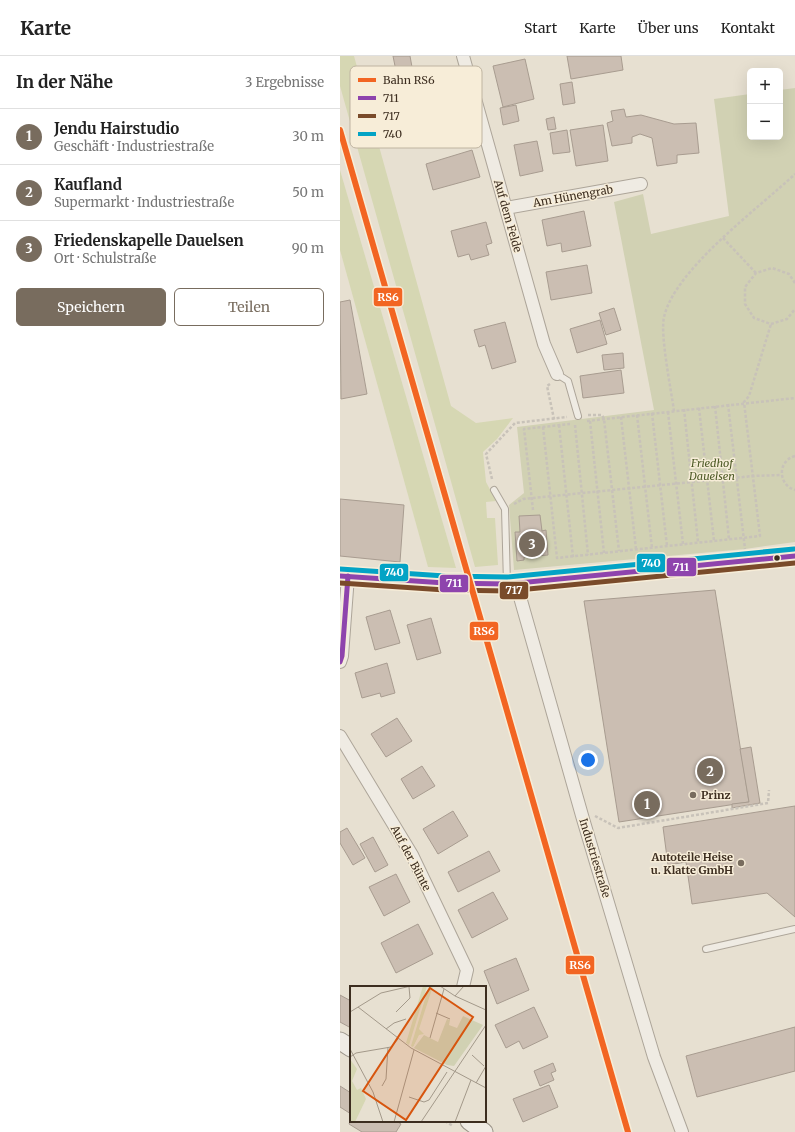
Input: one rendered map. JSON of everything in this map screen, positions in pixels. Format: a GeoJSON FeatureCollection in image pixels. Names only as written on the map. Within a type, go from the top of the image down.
{"type":"FeatureCollection","features":[{"type":"Feature","properties":{"kind":"main road"},"geometry":{"type":"LineString","coordinates":[[340,1042],[350,1047]]}},
{"type":"Feature","properties":{"kind":"main road"},"geometry":{"type":"LineString","coordinates":[[470,1122],[484,1132]]}},
{"type":"Feature","properties":{"kind":"street","name":"Auf dem Felde"},"geometry":{"type":"LineString","coordinates":[[463,56],[466,66]]}},
{"type":"Feature","properties":{"kind":"street","name":"Auf dem Felde"},"geometry":{"type":"LineString","coordinates":[[482,123],[544,344],[557,374]]}},
{"type":"Feature","properties":{"kind":"street","name":"Am Hünengrab"},"geometry":{"type":"LineString","coordinates":[[506,208],[640,184]]}},
{"type":"Feature","properties":{"kind":"street"},"geometry":{"type":"LineString","coordinates":[[340,662],[342,656],[344,576],[445,583],[511,583],[795,556]]}},
{"type":"Feature","properties":{"kind":"street","name":"Industriestraße"},"geometry":{"type":"LineString","coordinates":[[511,583],[654,1057],[682,1132]]}},
{"type":"Feature","properties":{"kind":"street","name":"Auf der Bünte"},"geometry":{"type":"LineString","coordinates":[[340,736],[412,855],[467,970],[463,986]]}},
{"type":"Feature","properties":{"kind":"lane"},"geometry":{"type":"LineString","coordinates":[[557,374],[568,382],[578,416]]}},
{"type":"Feature","properties":{"kind":"lane"},"geometry":{"type":"LineString","coordinates":[[494,490],[505,510],[511,583]]}},
{"type":"Feature","properties":{"kind":"lane"},"geometry":{"type":"LineString","coordinates":[[706,949],[795,929]]}},
{"type":"Feature","properties":{"kind":"path"},"geometry":{"type":"LineString","coordinates":[[674,411],[664,332],[664,317],[680,285],[694,268],[738,222],[771,197],[795,174]]}},
{"type":"Feature","properties":{"kind":"path"},"geometry":{"type":"LineString","coordinates":[[723,238],[756,273]]}},
{"type":"Feature","properties":{"kind":"path"},"geometry":{"type":"LineString","coordinates":[[795,283],[789,274],[772,268],[756,273],[745,287],[745,304],[754,318],[770,324],[787,319],[795,309]]}},
{"type":"Feature","properties":{"kind":"path"},"geometry":{"type":"LineString","coordinates":[[543,427],[557,558],[760,536],[744,402],[749,396],[770,324]]}},
{"type":"Feature","properties":{"kind":"path"},"geometry":{"type":"LineString","coordinates":[[554,419],[548,386],[557,374]]}},
{"type":"Feature","properties":{"kind":"path"},"geometry":{"type":"LineString","coordinates":[[533,510],[524,429],[744,402],[795,398]]}},
{"type":"Feature","properties":{"kind":"path"},"geometry":{"type":"LineString","coordinates":[[728,404],[744,547]]}},
{"type":"Feature","properties":{"kind":"path"},"geometry":{"type":"LineString","coordinates":[[715,406],[729,539]]}},
{"type":"Feature","properties":{"kind":"path"},"geometry":{"type":"LineString","coordinates":[[699,408],[714,541]]}},
{"type":"Feature","properties":{"kind":"path"},"geometry":{"type":"LineString","coordinates":[[684,410],[698,542]]}},
{"type":"Feature","properties":{"kind":"path"},"geometry":{"type":"LineString","coordinates":[[668,412],[683,544]]}},
{"type":"Feature","properties":{"kind":"path"},"geometry":{"type":"LineString","coordinates":[[652,413],[667,546]]}},
{"type":"Feature","properties":{"kind":"path"},"geometry":{"type":"LineString","coordinates":[[494,490],[486,454],[515,423],[595,414],[602,415],[604,419],[619,551]]}},
{"type":"Feature","properties":{"kind":"path"},"geometry":{"type":"LineString","coordinates":[[637,415],[652,548]]}},
{"type":"Feature","properties":{"kind":"path"},"geometry":{"type":"LineString","coordinates":[[621,417],[636,550]]}},
{"type":"Feature","properties":{"kind":"path"},"geometry":{"type":"LineString","coordinates":[[590,421],[604,553]]}},
{"type":"Feature","properties":{"kind":"path"},"geometry":{"type":"LineString","coordinates":[[575,423],[588,555]]}},
{"type":"Feature","properties":{"kind":"path"},"geometry":{"type":"LineString","coordinates":[[559,425],[573,557]]}},
{"type":"Feature","properties":{"kind":"path"},"geometry":{"type":"LineString","coordinates":[[795,456],[789,458],[782,465],[781,475],[785,484],[795,490]]}},
{"type":"Feature","properties":{"kind":"path"},"geometry":{"type":"LineString","coordinates":[[523,499],[707,480],[781,475]]}},
{"type":"Feature","properties":{"kind":"path"},"geometry":{"type":"LineString","coordinates":[[583,819],[597,816],[618,828],[768,803],[769,790]]}},
{"type":"Feature","properties":{"kind":"green space"},"geometry":{"type":"Polygon","coordinates":[[[340,56],[354,56],[357,66],[350,66],[350,122],[340,86],[340,56]]]}},
{"type":"Feature","properties":{"kind":"green space","name":"Friedhof Dauelsen"},"geometry":{"type":"Polygon","coordinates":[[[795,88],[795,542],[745,549],[514,570],[509,505],[524,493],[517,427],[654,410],[614,202],[643,194],[651,234],[729,216],[714,99],[747,94],[747,140],[783,140],[783,90],[795,88]]]}},
{"type":"Feature","properties":{"kind":"green space"},"geometry":{"type":"Polygon","coordinates":[[[357,148],[379,148],[451,406],[476,423],[513,418],[497,439],[483,452],[486,482],[496,501],[486,502],[487,518],[495,518],[498,565],[475,567],[357,148]]]}},
{"type":"Feature","properties":{"kind":"green space"},"geometry":{"type":"Polygon","coordinates":[[[340,170],[456,568],[428,567],[340,250],[340,170]]]}},
{"type":"Feature","properties":{"kind":"building"},"geometry":{"type":"Polygon","coordinates":[[[393,56],[410,56],[412,66],[395,66],[393,56]]]}},
{"type":"Feature","properties":{"kind":"building"},"geometry":{"type":"Polygon","coordinates":[[[567,56],[621,56],[623,70],[571,79],[567,56]]]}},
{"type":"Feature","properties":{"kind":"building"},"geometry":{"type":"Polygon","coordinates":[[[525,59],[534,99],[503,107],[493,66],[525,59]]]}},
{"type":"Feature","properties":{"kind":"building"},"geometry":{"type":"Polygon","coordinates":[[[572,82],[575,103],[563,105],[560,84],[572,82]]]}},
{"type":"Feature","properties":{"kind":"building"},"geometry":{"type":"Polygon","coordinates":[[[516,105],[519,121],[503,125],[500,108],[516,105]]]}},
{"type":"Feature","properties":{"kind":"building"},"geometry":{"type":"Polygon","coordinates":[[[624,109],[626,117],[641,115],[674,124],[696,123],[699,153],[677,155],[677,163],[657,166],[652,138],[640,134],[632,137],[632,143],[612,146],[607,123],[613,121],[611,111],[624,109]]]}},
{"type":"Feature","properties":{"kind":"building"},"geometry":{"type":"Polygon","coordinates":[[[554,117],[556,129],[548,130],[546,119],[554,117]]]}},
{"type":"Feature","properties":{"kind":"building"},"geometry":{"type":"Polygon","coordinates":[[[603,125],[608,161],[576,166],[570,130],[603,125]]]}},
{"type":"Feature","properties":{"kind":"building"},"geometry":{"type":"Polygon","coordinates":[[[567,130],[570,152],[553,154],[550,133],[567,130]]]}},
{"type":"Feature","properties":{"kind":"building"},"geometry":{"type":"Polygon","coordinates":[[[537,141],[543,171],[520,176],[514,145],[537,141]]]}},
{"type":"Feature","properties":{"kind":"building"},"geometry":{"type":"Polygon","coordinates":[[[472,150],[480,177],[433,190],[426,164],[472,150]]]}},
{"type":"Feature","properties":{"kind":"building"},"geometry":{"type":"Polygon","coordinates":[[[584,211],[591,246],[562,252],[561,243],[547,246],[542,220],[584,211]]]}},
{"type":"Feature","properties":{"kind":"building"},"geometry":{"type":"Polygon","coordinates":[[[486,222],[492,243],[486,245],[489,255],[471,260],[469,254],[458,257],[451,231],[486,222]]]}},
{"type":"Feature","properties":{"kind":"building"},"geometry":{"type":"Polygon","coordinates":[[[587,265],[592,293],[551,300],[546,272],[587,265]]]}},
{"type":"Feature","properties":{"kind":"building"},"geometry":{"type":"Polygon","coordinates":[[[350,300],[367,394],[341,399],[340,302],[350,300]]]}},
{"type":"Feature","properties":{"kind":"building"},"geometry":{"type":"Polygon","coordinates":[[[614,308],[621,330],[606,335],[599,313],[614,308]]]}},
{"type":"Feature","properties":{"kind":"building"},"geometry":{"type":"Polygon","coordinates":[[[600,320],[607,344],[577,353],[570,329],[600,320]]]}},
{"type":"Feature","properties":{"kind":"building"},"geometry":{"type":"Polygon","coordinates":[[[505,322],[516,362],[492,369],[485,345],[479,347],[474,330],[505,322]]]}},
{"type":"Feature","properties":{"kind":"building"},"geometry":{"type":"Polygon","coordinates":[[[623,353],[624,368],[604,370],[602,355],[623,353]]]}},
{"type":"Feature","properties":{"kind":"building"},"geometry":{"type":"Polygon","coordinates":[[[621,370],[624,393],[583,398],[580,376],[621,370]]]}},
{"type":"Feature","properties":{"kind":"building"},"geometry":{"type":"Polygon","coordinates":[[[340,499],[404,505],[400,562],[340,556],[340,499]]]}},
{"type":"Feature","properties":{"kind":"building"},"geometry":{"type":"Polygon","coordinates":[[[540,515],[542,531],[546,530],[548,555],[524,557],[524,560],[517,561],[515,532],[520,532],[519,516],[540,515]]]}},
{"type":"Feature","properties":{"kind":"building"},"geometry":{"type":"Polygon","coordinates":[[[715,590],[749,802],[619,822],[584,601],[715,590]]]}},
{"type":"Feature","properties":{"kind":"building"},"geometry":{"type":"Polygon","coordinates":[[[390,610],[400,643],[375,650],[366,617],[390,610]]]}},
{"type":"Feature","properties":{"kind":"building"},"geometry":{"type":"Polygon","coordinates":[[[431,618],[441,653],[417,660],[407,625],[431,618]]]}},
{"type":"Feature","properties":{"kind":"building"},"geometry":{"type":"Polygon","coordinates":[[[387,663],[395,693],[381,697],[380,693],[362,698],[355,673],[387,663]]]}},
{"type":"Feature","properties":{"kind":"building"},"geometry":{"type":"Polygon","coordinates":[[[397,718],[412,741],[386,757],[371,734],[397,718]]]}},
{"type":"Feature","properties":{"kind":"building"},"geometry":{"type":"Polygon","coordinates":[[[751,747],[760,803],[732,808],[732,804],[749,802],[740,749],[751,747]]]}},
{"type":"Feature","properties":{"kind":"building"},"geometry":{"type":"Polygon","coordinates":[[[422,766],[435,786],[413,799],[401,779],[422,766]]]}},
{"type":"Feature","properties":{"kind":"building","name":"Autoteile Heise u. Klatte GmbH"},"geometry":{"type":"Polygon","coordinates":[[[795,806],[795,917],[767,893],[692,904],[686,862],[668,865],[663,827],[795,806]]]}},
{"type":"Feature","properties":{"kind":"building"},"geometry":{"type":"Polygon","coordinates":[[[453,811],[468,836],[438,854],[423,829],[453,811]]]}},
{"type":"Feature","properties":{"kind":"building"},"geometry":{"type":"Polygon","coordinates":[[[347,828],[365,858],[353,865],[340,843],[340,832],[347,828]]]}},
{"type":"Feature","properties":{"kind":"building"},"geometry":{"type":"Polygon","coordinates":[[[373,837],[388,865],[375,872],[360,844],[373,837]]]}},
{"type":"Feature","properties":{"kind":"building"},"geometry":{"type":"Polygon","coordinates":[[[489,851],[500,871],[458,892],[448,872],[489,851]]]}},
{"type":"Feature","properties":{"kind":"building"},"geometry":{"type":"Polygon","coordinates":[[[396,874],[410,902],[384,916],[369,887],[396,874]]]}},
{"type":"Feature","properties":{"kind":"building"},"geometry":{"type":"Polygon","coordinates":[[[493,892],[508,919],[472,938],[458,910],[493,892]]]}},
{"type":"Feature","properties":{"kind":"building"},"geometry":{"type":"Polygon","coordinates":[[[418,924],[433,954],[396,973],[381,943],[418,924]]]}},
{"type":"Feature","properties":{"kind":"building"},"geometry":{"type":"Polygon","coordinates":[[[516,958],[529,990],[497,1004],[484,971],[516,958]]]}},
{"type":"Feature","properties":{"kind":"building"},"geometry":{"type":"Polygon","coordinates":[[[340,995],[350,1000],[350,1027],[340,1022],[340,995]]]}},
{"type":"Feature","properties":{"kind":"building"},"geometry":{"type":"Polygon","coordinates":[[[534,1007],[548,1037],[523,1049],[519,1041],[506,1048],[495,1025],[534,1007]]]}},
{"type":"Feature","properties":{"kind":"building"},"geometry":{"type":"Polygon","coordinates":[[[795,1027],[795,1071],[697,1097],[686,1056],[795,1027]]]}},
{"type":"Feature","properties":{"kind":"building"},"geometry":{"type":"Polygon","coordinates":[[[553,1063],[556,1071],[551,1073],[554,1080],[540,1086],[534,1071],[553,1063]]]}},
{"type":"Feature","properties":{"kind":"building"},"geometry":{"type":"Polygon","coordinates":[[[549,1085],[558,1107],[523,1122],[513,1099],[549,1085]]]}},
{"type":"Feature","properties":{"kind":"building"},"geometry":{"type":"Polygon","coordinates":[[[340,1086],[350,1092],[350,1113],[340,1107],[340,1086]]]}},
{"type":"Feature","properties":{"kind":"building"},"geometry":{"type":"Polygon","coordinates":[[[350,1122],[398,1122],[401,1124],[396,1132],[362,1132],[349,1124],[350,1122]]]}},
{"type":"Feature","properties":{"kind":"rail line","name":"RS6"},"geometry":{"type":"LineString","coordinates":[[340,130],[628,1132]]}},
{"type":"Feature","properties":{"kind":"transit line","name":"740"},"geometry":{"type":"LineString","coordinates":[[340,569],[445,576],[507,577],[794,549]]}},
{"type":"Feature","properties":{"kind":"transit line","name":"711"},"geometry":{"type":"LineString","coordinates":[[340,576],[445,583],[507,584],[795,556]]}},
{"type":"Feature","properties":{"kind":"transit line","name":"717"},"geometry":{"type":"LineString","coordinates":[[340,583],[445,590],[508,591],[795,563]]}},
{"type":"Feature","properties":{"kind":"transit line","name":"711"},"geometry":{"type":"LineString","coordinates":[[340,662],[342,656],[348,576]]}},
{"type":"Feature","properties":{"kind":"place","name":"Friedenskapelle Dauelsen"},"geometry":{"type":"Point","coordinates":[532,544]}},
{"type":"Feature","properties":{"kind":"place","name":"Kaufland"},"geometry":{"type":"Point","coordinates":[710,771]}},
{"type":"Feature","properties":{"kind":"place","name":"Prinz"},"geometry":{"type":"Point","coordinates":[693,795]}},
{"type":"Feature","properties":{"kind":"place","name":"Jendu Hairstudio"},"geometry":{"type":"Point","coordinates":[647,804]}},
{"type":"Feature","properties":{"kind":"place","name":"Autoteile Heise u. Klatte GmbH"},"geometry":{"type":"Point","coordinates":[741,863]}}]}
